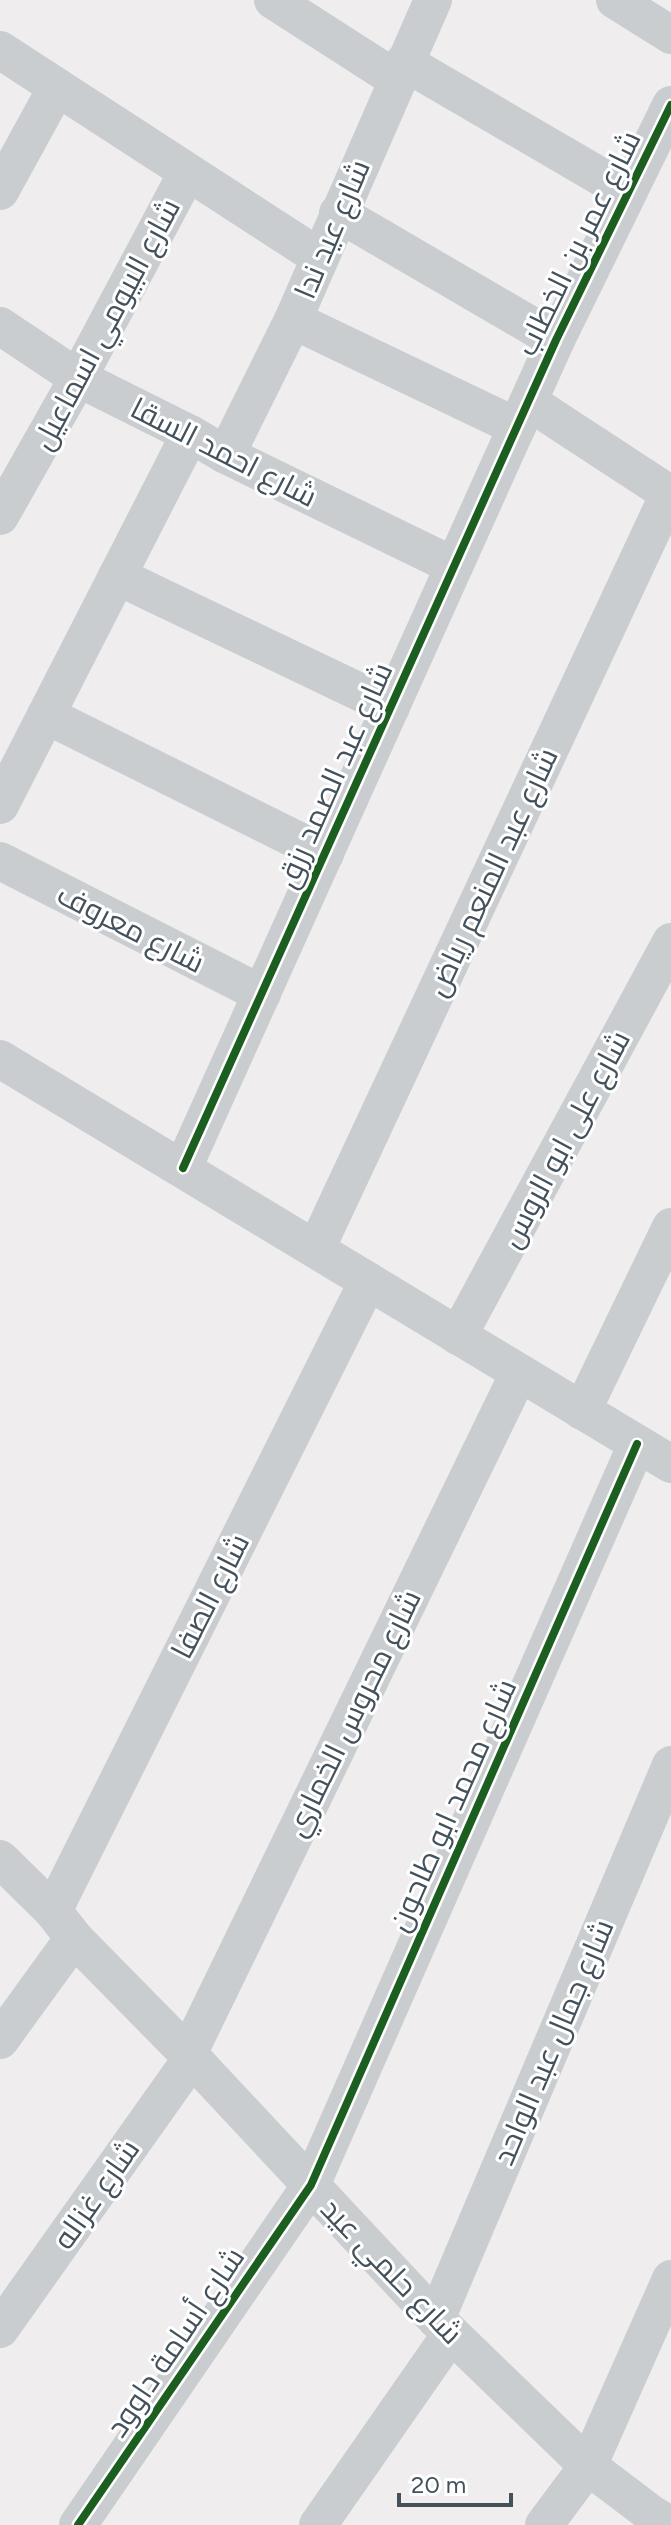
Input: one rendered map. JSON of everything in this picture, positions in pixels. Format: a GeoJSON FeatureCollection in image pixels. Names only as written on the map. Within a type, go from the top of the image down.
{"type":"FeatureCollection","features":[{"type":"Feature","properties":{"kind":"street"},"geometry":{"type":"LineString","coordinates":[[273,0],[627,192]]}},
{"type":"Feature","properties":{"kind":"street","name":"شارع عيد ندا"},"geometry":{"type":"LineString","coordinates":[[226,455],[293,320],[433,0]]}},
{"type":"Feature","properties":{"kind":"street"},"geometry":{"type":"LineString","coordinates":[[615,0],[671,35]]}},
{"type":"Feature","properties":{"kind":"street"},"geometry":{"type":"LineString","coordinates":[[0,50],[319,257]]}},
{"type":"Feature","properties":{"kind":"street"},"geometry":{"type":"LineString","coordinates":[[0,191],[57,87]]}},
{"type":"Feature","properties":{"kind":"street","name":"شارع عمر بن الخطاب"},"geometry":{"type":"LineString","coordinates":[[523,414],[671,105]]}},
{"type":"Feature","properties":{"kind":"street","name":"شارع البيومي اسماعيل"},"geometry":{"type":"LineString","coordinates":[[0,516],[78,378],[187,173]]}},
{"type":"Feature","properties":{"kind":"street"},"geometry":{"type":"LineString","coordinates":[[338,213],[556,340]]}},
{"type":"Feature","properties":{"kind":"street"},"geometry":{"type":"LineString","coordinates":[[293,320],[523,414],[670,494]]}},
{"type":"Feature","properties":{"kind":"street","name":"شارع احمد السقا"},"geometry":{"type":"LineString","coordinates":[[0,326],[78,378],[226,455],[454,566]]}},
{"type":"Feature","properties":{"kind":"street","name":"شارع عبد الصمد رزق"},"geometry":{"type":"LineString","coordinates":[[183,1168],[523,414]]}},
{"type":"Feature","properties":{"kind":"street"},"geometry":{"type":"LineString","coordinates":[[0,805],[190,434]]}},
{"type":"Feature","properties":{"kind":"street","name":"شارع عبد المنعم رياض"},"geometry":{"type":"LineString","coordinates":[[316,1249],[670,494]]}},
{"type":"Feature","properties":{"kind":"street"},"geometry":{"type":"LineString","coordinates":[[117,576],[391,707]]}},
{"type":"Feature","properties":{"kind":"street"},"geometry":{"type":"LineString","coordinates":[[46,715],[325,854]]}},
{"type":"Feature","properties":{"kind":"street","name":"شارع معروف"},"geometry":{"type":"LineString","coordinates":[[0,861],[262,994]]}},
{"type":"Feature","properties":{"kind":"street","name":"شارع على ابو الروس"},"geometry":{"type":"LineString","coordinates":[[458,1336],[671,942]]}},
{"type":"Feature","properties":{"kind":"street"},"geometry":{"type":"LineString","coordinates":[[0,1059],[671,1464]]}},
{"type":"Feature","properties":{"kind":"street"},"geometry":{"type":"LineString","coordinates":[[582,1411],[671,1227]]}},
{"type":"Feature","properties":{"kind":"street","name":"شارع الصفا"},"geometry":{"type":"LineString","coordinates":[[0,2040],[63,1925],[368,1281]]}},
{"type":"Feature","properties":{"kind":"street","name":"شارع محروس الخماري"},"geometry":{"type":"LineString","coordinates":[[190,2056],[519,1373]]}},
{"type":"Feature","properties":{"kind":"street","name":"شارع محمد ابو طاحون"},"geometry":{"type":"LineString","coordinates":[[311,2185],[637,1444]]}},
{"type":"Feature","properties":{"kind":"street","name":"شارع جمال عبد الواحد"},"geometry":{"type":"LineString","coordinates":[[318,2525],[443,2327],[671,1765]]}},
{"type":"Feature","properties":{"kind":"street","name":"شارع حلمي عيد"},"geometry":{"type":"LineString","coordinates":[[0,1859],[190,2056],[443,2327],[588,2466],[670,2525]]}},
{"type":"Feature","properties":{"kind":"street","name":"شارع غزاله"},"geometry":{"type":"LineString","coordinates":[[0,2329],[190,2056]]}},
{"type":"Feature","properties":{"kind":"street","name":"شارع أسامة داوود"},"geometry":{"type":"LineString","coordinates":[[78,2525],[311,2185]]}},
{"type":"Feature","properties":{"kind":"street"},"geometry":{"type":"LineString","coordinates":[[544,2525],[588,2466],[671,2279]]}},
{"type":"Feature","properties":{"kind":"cycle path"},"geometry":{"type":"LineString","coordinates":[[183,1168],[556,340],[671,105]]}},
{"type":"Feature","properties":{"kind":"cycle path"},"geometry":{"type":"LineString","coordinates":[[78,2525],[311,2185],[637,1444]]}}]}
